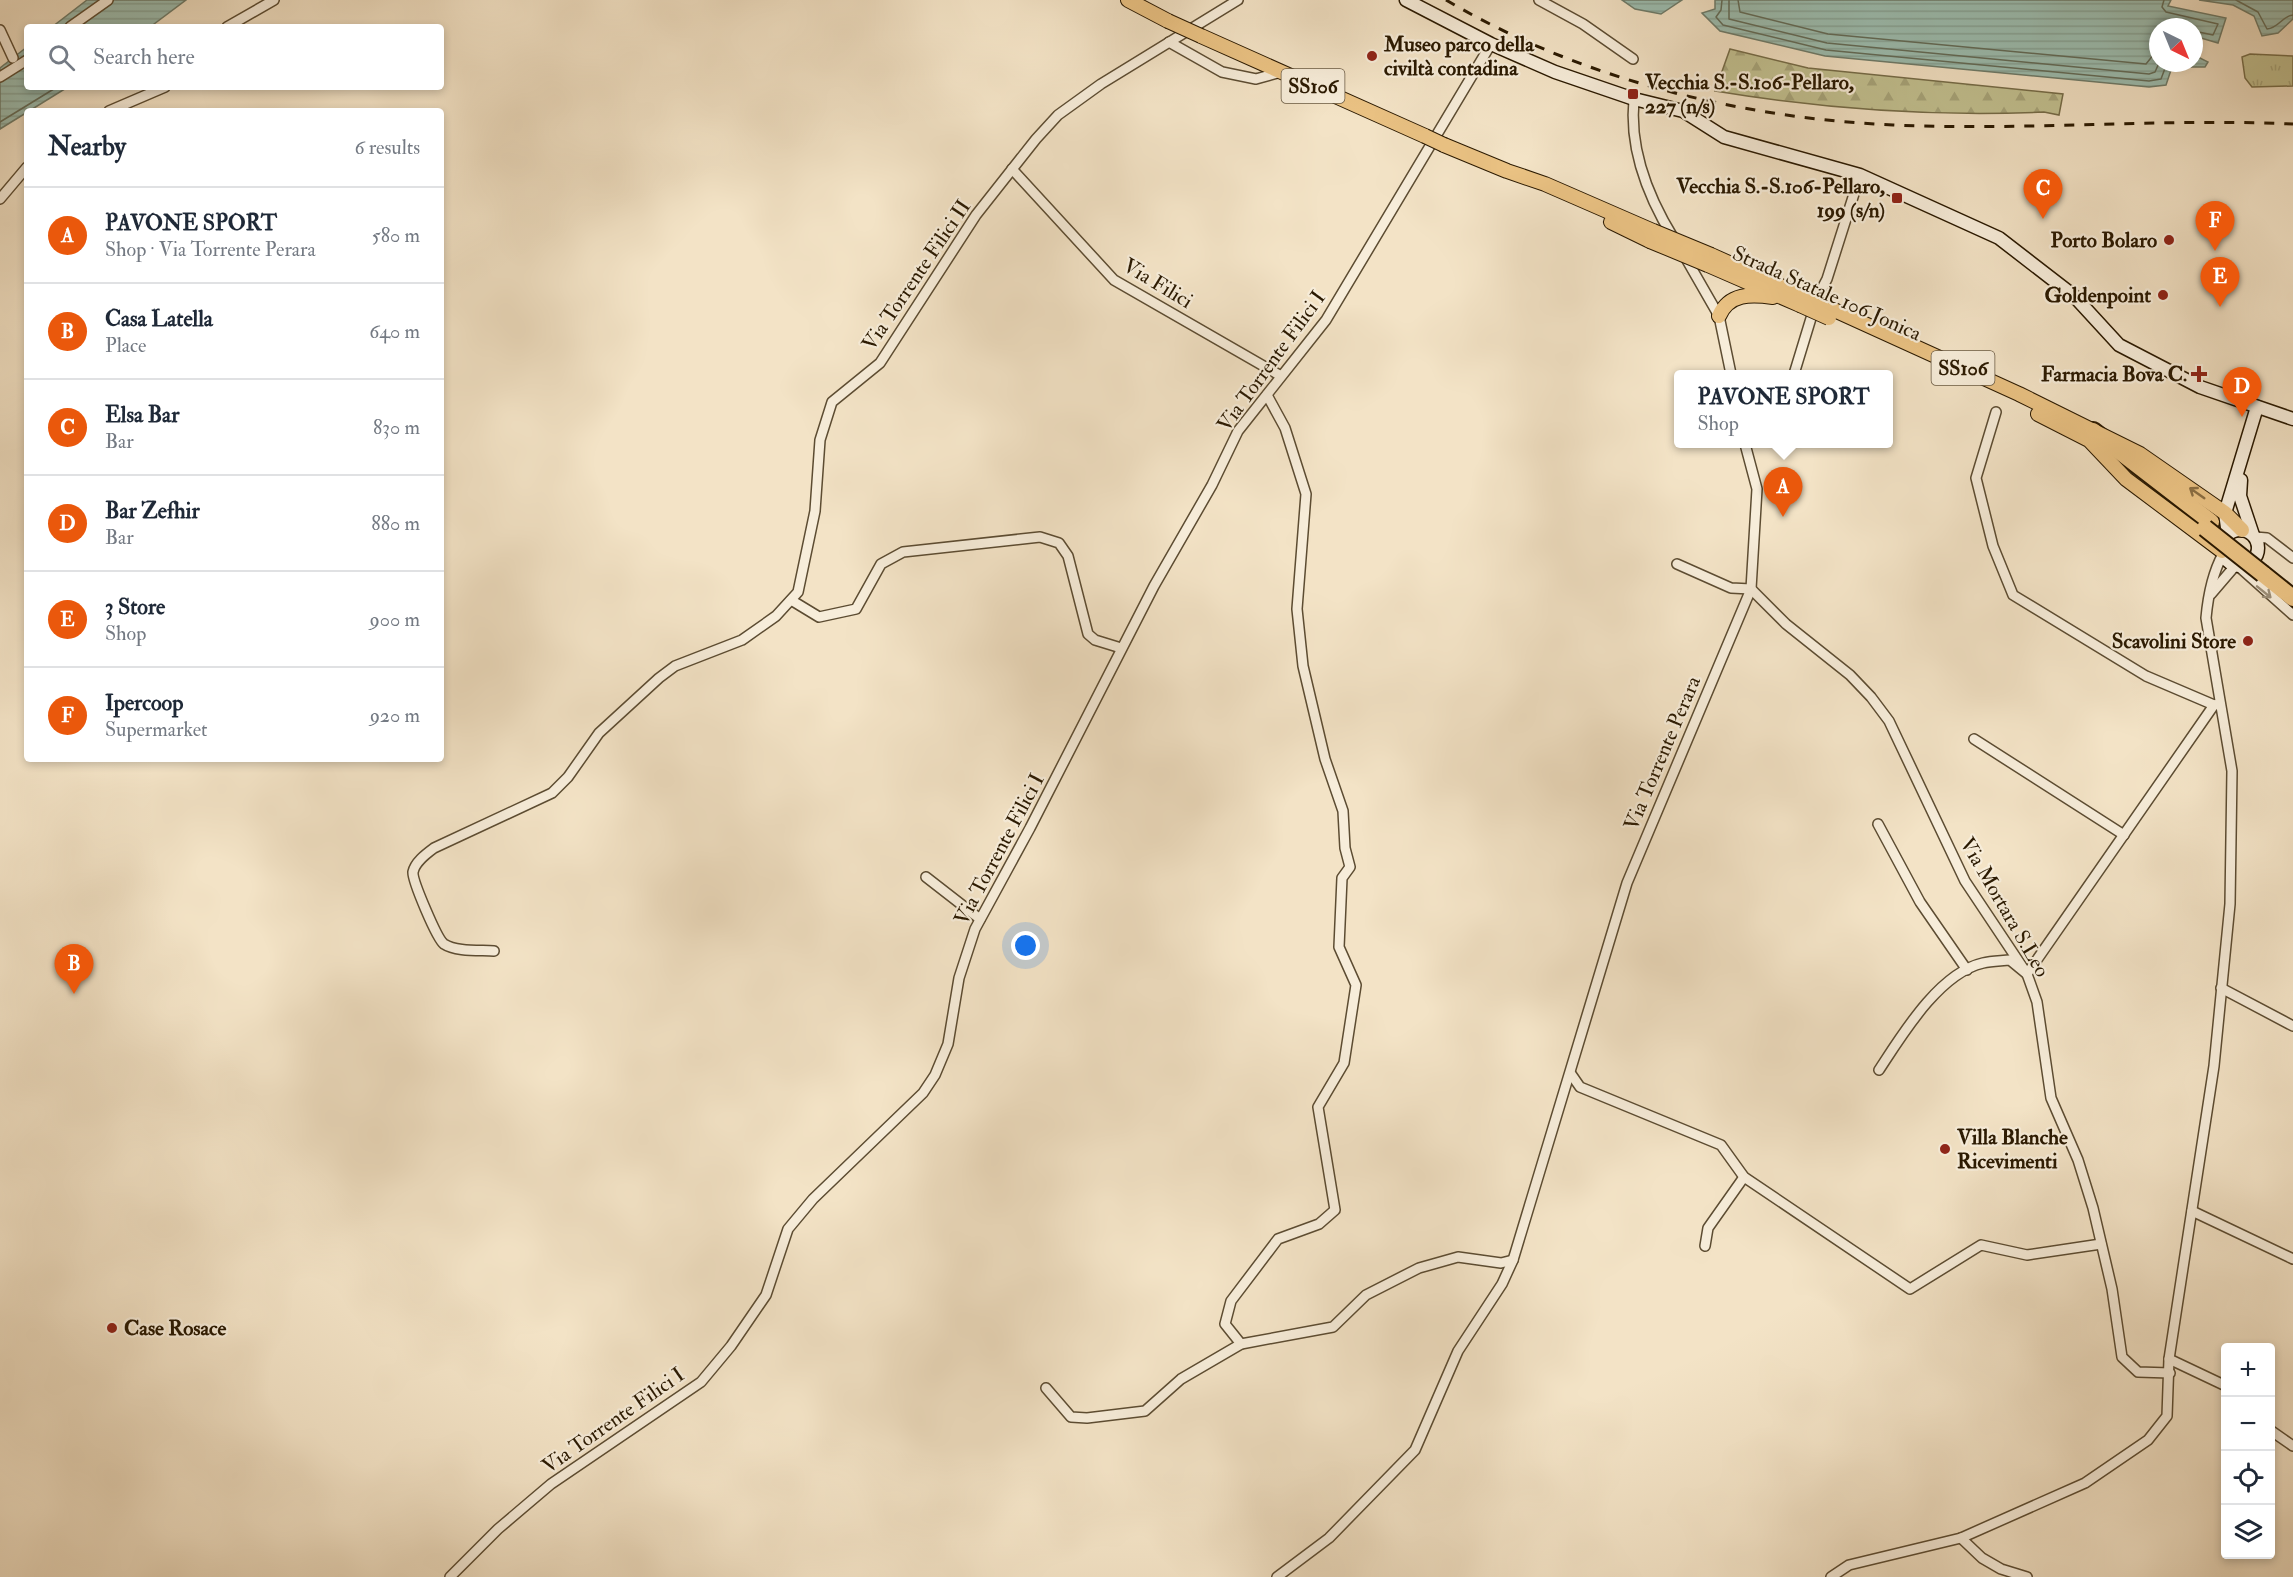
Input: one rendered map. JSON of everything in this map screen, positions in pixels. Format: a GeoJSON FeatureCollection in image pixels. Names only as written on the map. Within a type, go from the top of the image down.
{"type":"FeatureCollection","features":[{"type":"Feature","properties":{"kind":"highway","name":"Strada Statale 106 Jonica"},"geometry":{"type":"LineString","coordinates":[[2091,436],[2266,570],[2293,586]]}},
{"type":"Feature","properties":{"kind":"highway","name":"Strada Statale 106 Jonica"},"geometry":{"type":"LineString","coordinates":[[2266,570],[2293,598]]}},
{"type":"Feature","properties":{"kind":"main road","name":"Strada Statale 106 Jonica"},"geometry":{"type":"LineString","coordinates":[[1128,0],[1168,21],[1444,145],[1507,171],[1545,183],[1651,236],[2019,394],[2091,436]]}},
{"type":"Feature","properties":{"kind":"main road","name":"Strada Statale 106 Jonica"},"geometry":{"type":"LineString","coordinates":[[1709,260],[1784,298],[1801,300]]}},
{"type":"Feature","properties":{"kind":"main road"},"geometry":{"type":"LineString","coordinates":[[1721,311],[1733,299],[1744,296],[1784,298]]}},
{"type":"Feature","properties":{"kind":"main road"},"geometry":{"type":"LineString","coordinates":[[2091,436],[2140,454],[2225,513],[2250,534]]}},
{"type":"Feature","properties":{"kind":"main road"},"geometry":{"type":"LineString","coordinates":[[2091,436],[2126,479],[2223,553]]}},
{"type":"Feature","properties":{"kind":"street"},"geometry":{"type":"LineString","coordinates":[[74,24],[108,0]]}},
{"type":"Feature","properties":{"kind":"street"},"geometry":{"type":"LineString","coordinates":[[232,24],[274,0]]}},
{"type":"Feature","properties":{"kind":"street","name":"Via Torrente Filici II"},"geometry":{"type":"LineString","coordinates":[[494,951],[451,947],[443,943],[436,934],[428,909],[414,882],[413,871],[422,857],[434,848],[552,793],[568,777],[598,733],[659,678],[675,666],[742,640],[776,616],[798,592],[815,511],[820,440],[832,402],[879,363],[976,215],[1058,114],[1168,42],[1238,0]]}},
{"type":"Feature","properties":{"kind":"street"},"geometry":{"type":"LineString","coordinates":[[1406,0],[1491,44],[1555,72],[1634,99],[1683,111],[1724,137],[1860,175],[1999,238],[2074,296],[2119,345],[2200,387],[2293,419]]}},
{"type":"Feature","properties":{"kind":"street"},"geometry":{"type":"LineString","coordinates":[[1539,0],[1583,24],[1633,59]]}},
{"type":"Feature","properties":{"kind":"street"},"geometry":{"type":"LineString","coordinates":[[0,30],[13,58]]}},
{"type":"Feature","properties":{"kind":"street"},"geometry":{"type":"LineString","coordinates":[[1168,42],[1222,72],[1256,79],[1281,72]]}},
{"type":"Feature","properties":{"kind":"street","name":"Via Torrente Filici I"},"geometry":{"type":"LineString","coordinates":[[450,1577],[498,1529],[551,1484],[701,1382],[731,1346],[766,1294],[788,1229],[813,1199],[923,1093],[936,1075],[948,1044],[959,978],[980,919],[1030,828],[1121,648],[1212,486],[1238,431],[1326,320],[1491,44]]}},
{"type":"Feature","properties":{"kind":"street"},"geometry":{"type":"LineString","coordinates":[[0,77],[24,62]]}},
{"type":"Feature","properties":{"kind":"street"},"geometry":{"type":"LineString","coordinates":[[1261,63],[1262,78]]}},
{"type":"Feature","properties":{"kind":"street"},"geometry":{"type":"LineString","coordinates":[[117,108],[159,90]]}},
{"type":"Feature","properties":{"kind":"street"},"geometry":{"type":"LineString","coordinates":[[1634,99],[1631,126],[1645,180],[1666,226],[1721,311],[1730,370]]}},
{"type":"Feature","properties":{"kind":"street"},"geometry":{"type":"LineString","coordinates":[[137,100],[138,108]]}},
{"type":"Feature","properties":{"kind":"street","name":"Via Filici"},"geometry":{"type":"LineString","coordinates":[[1012,169],[1114,280],[1281,376]]}},
{"type":"Feature","properties":{"kind":"street"},"geometry":{"type":"LineString","coordinates":[[0,199],[24,171]]}},
{"type":"Feature","properties":{"kind":"street"},"geometry":{"type":"LineString","coordinates":[[1817,298],[1827,279],[1860,175]]}},
{"type":"Feature","properties":{"kind":"street"},"geometry":{"type":"LineString","coordinates":[[1796,370],[1812,315]]}},
{"type":"Feature","properties":{"kind":"street"},"geometry":{"type":"LineString","coordinates":[[1241,1344],[1224,1324],[1231,1301],[1278,1239],[1319,1224],[1335,1210],[1318,1107],[1344,1064],[1356,985],[1339,947],[1342,878],[1350,867],[1345,848],[1343,811],[1324,759],[1303,666],[1297,609],[1306,494],[1285,429],[1267,395]]}},
{"type":"Feature","properties":{"kind":"street"},"geometry":{"type":"LineString","coordinates":[[1831,1577],[1849,1565],[1960,1538],[2085,1483],[2148,1440],[2167,1416],[2169,1359],[2214,1066],[2230,904],[2232,771],[2217,705],[2208,636],[2208,598],[2223,553],[2224,541],[2228,535],[2225,513],[2242,464],[2257,407]]}},
{"type":"Feature","properties":{"kind":"street"},"geometry":{"type":"LineString","coordinates":[[1996,412],[1976,478],[1992,546],[2013,595],[2146,676],[2217,705]]}},
{"type":"Feature","properties":{"kind":"street","name":"Via Torrente Perara"},"geometry":{"type":"LineString","coordinates":[[1277,1577],[1329,1538],[1415,1450],[1458,1351],[1502,1284],[1514,1260],[1627,883],[1751,589],[1757,489],[1746,448]]}},
{"type":"Feature","properties":{"kind":"street"},"geometry":{"type":"LineString","coordinates":[[2208,598],[2236,566],[2250,564],[2256,558],[2259,545],[2250,534],[2240,496],[2242,464]]}},
{"type":"Feature","properties":{"kind":"street"},"geometry":{"type":"LineString","coordinates":[[2228,535],[2250,534],[2267,538],[2293,558]]}},
{"type":"Feature","properties":{"kind":"street"},"geometry":{"type":"LineString","coordinates":[[791,600],[819,617],[856,609],[881,564],[903,552],[1040,537],[1059,543],[1068,556],[1088,634],[1095,640],[1121,648]]}},
{"type":"Feature","properties":{"kind":"street"},"geometry":{"type":"LineString","coordinates":[[2223,553],[2293,615]]}},
{"type":"Feature","properties":{"kind":"street"},"geometry":{"type":"LineString","coordinates":[[1677,564],[1731,588],[1751,589]]}},
{"type":"Feature","properties":{"kind":"street","name":"Via Mortara S.Leo"},"geometry":{"type":"LineString","coordinates":[[1751,589],[1786,624],[1850,675],[1889,721],[1965,881],[2027,974],[2037,1002],[2051,1098],[2078,1160],[2102,1244],[2117,1314],[2122,1357],[2138,1372],[2170,1373]]}},
{"type":"Feature","properties":{"kind":"street"},"geometry":{"type":"LineString","coordinates":[[1879,1070],[1904,1033],[1948,980],[1981,963],[2010,960],[2027,974],[2217,705]]}},
{"type":"Feature","properties":{"kind":"street"},"geometry":{"type":"LineString","coordinates":[[1974,739],[2124,835]]}},
{"type":"Feature","properties":{"kind":"street"},"geometry":{"type":"LineString","coordinates":[[1878,824],[1920,902],[1967,970]]}},
{"type":"Feature","properties":{"kind":"street"},"geometry":{"type":"LineString","coordinates":[[926,877],[980,919]]}},
{"type":"Feature","properties":{"kind":"street"},"geometry":{"type":"LineString","coordinates":[[2221,988],[2293,1026]]}},
{"type":"Feature","properties":{"kind":"street"},"geometry":{"type":"LineString","coordinates":[[1571,1074],[1580,1087],[1721,1145],[1744,1177],[1910,1290],[1981,1245],[2027,1255],[2102,1244]]}},
{"type":"Feature","properties":{"kind":"street"},"geometry":{"type":"LineString","coordinates":[[1705,1246],[1708,1228],[1744,1177]]}},
{"type":"Feature","properties":{"kind":"street"},"geometry":{"type":"LineString","coordinates":[[2192,1211],[2293,1259]]}},
{"type":"Feature","properties":{"kind":"street"},"geometry":{"type":"LineString","coordinates":[[1046,1388],[1071,1417],[1087,1418],[1145,1411],[1181,1379],[1241,1344],[1333,1327],[1366,1295],[1429,1265],[1458,1257],[1501,1263],[1514,1260]]}},
{"type":"Feature","properties":{"kind":"street"},"geometry":{"type":"LineString","coordinates":[[2169,1359],[2221,1384]]}},
{"type":"Feature","properties":{"kind":"street"},"geometry":{"type":"LineString","coordinates":[[2275,1433],[2293,1446]]}},
{"type":"Feature","properties":{"kind":"street"},"geometry":{"type":"LineString","coordinates":[[1960,1538],[1991,1564],[2026,1577]]}},
{"type":"Feature","properties":{"kind":"green space"},"geometry":{"type":"Polygon","coordinates":[[[1730,49],[1808,68],[2063,94],[2059,115],[2044,112],[1961,113],[1879,110],[1797,103],[1715,91],[1730,49]]]}},
{"type":"Feature","properties":{"kind":"green space"},"geometry":{"type":"Polygon","coordinates":[[[2250,54],[2293,56],[2293,86],[2252,87],[2245,78],[2242,57],[2250,54]]]}},
{"type":"Feature","properties":{"kind":"water"},"geometry":{"type":"Polygon","coordinates":[[[87,0],[186,0],[154,24],[56,24],[87,0]]]}},
{"type":"Feature","properties":{"kind":"water"},"geometry":{"type":"Polygon","coordinates":[[[1622,0],[1682,0],[1661,14],[1635,9],[1622,0]]]}},
{"type":"Feature","properties":{"kind":"water"},"geometry":{"type":"Polygon","coordinates":[[[1715,0],[2171,0],[2168,6],[2226,18],[2218,43],[2203,39],[2203,18],[2149,18],[2149,72],[2170,72],[2166,85],[2149,87],[1825,56],[1720,31],[1702,13],[1715,9],[1715,0]]]}},
{"type":"Feature","properties":{"kind":"water"},"geometry":{"type":"Polygon","coordinates":[[[2199,0],[2293,0],[2293,19],[2278,33],[2262,36],[2254,16],[2233,5],[2199,0]]]}},
{"type":"Feature","properties":{"kind":"water"},"geometry":{"type":"Polygon","coordinates":[[[24,49],[24,90],[63,90],[34,108],[24,108],[24,114],[0,129],[0,68],[24,49]]]}},
{"type":"Feature","properties":{"kind":"water"},"geometry":{"type":"Polygon","coordinates":[[[2203,60],[2208,62],[2203,67],[2203,60]]]}},
{"type":"Feature","properties":{"kind":"railway"},"geometry":{"type":"LineString","coordinates":[[1446,0],[1497,28],[1551,52],[1606,72],[1662,90],[1777,114],[1893,125],[1993,127],[2193,122],[2293,124]]}},
{"type":"Feature","properties":{"kind":"place","name":"Museo parco della civiltà contadina"},"geometry":{"type":"Point","coordinates":[1372,56]}},
{"type":"Feature","properties":{"kind":"place","name":"Vecchia S.-S.106-Pellaro, 227 (n/s)"},"geometry":{"type":"Point","coordinates":[1633,94]}},
{"type":"Feature","properties":{"kind":"place","name":"Vecchia S.-S.106-Pellaro, 199 (s/n)"},"geometry":{"type":"Point","coordinates":[1897,198]}},
{"type":"Feature","properties":{"kind":"place","name":"Elsa Bar"},"geometry":{"type":"Point","coordinates":[2043,219]}},
{"type":"Feature","properties":{"kind":"place","name":"Porto Bolaro"},"geometry":{"type":"Point","coordinates":[2169,240]}},
{"type":"Feature","properties":{"kind":"place","name":"Ipercoop"},"geometry":{"type":"Point","coordinates":[2215,251]}},
{"type":"Feature","properties":{"kind":"place","name":"Goldenpoint"},"geometry":{"type":"Point","coordinates":[2163,295]}},
{"type":"Feature","properties":{"kind":"place","name":"3 Store"},"geometry":{"type":"Point","coordinates":[2220,307]}},
{"type":"Feature","properties":{"kind":"place","name":"Farmacia Bova C."},"geometry":{"type":"Point","coordinates":[2199,374]}},
{"type":"Feature","properties":{"kind":"place","name":"Bar Zefhir"},"geometry":{"type":"Point","coordinates":[2242,417]}},
{"type":"Feature","properties":{"kind":"place","name":"PAVONE SPORT"},"geometry":{"type":"Point","coordinates":[1783,517]}},
{"type":"Feature","properties":{"kind":"place","name":"Scavolini Store"},"geometry":{"type":"Point","coordinates":[2248,641]}},
{"type":"Feature","properties":{"kind":"place","name":"Casa Latella"},"geometry":{"type":"Point","coordinates":[74,994]}},
{"type":"Feature","properties":{"kind":"place","name":"Villa Blanche Ricevimenti"},"geometry":{"type":"Point","coordinates":[1945,1149]}},
{"type":"Feature","properties":{"kind":"place","name":"Case Rosace"},"geometry":{"type":"Point","coordinates":[112,1328]}}]}
